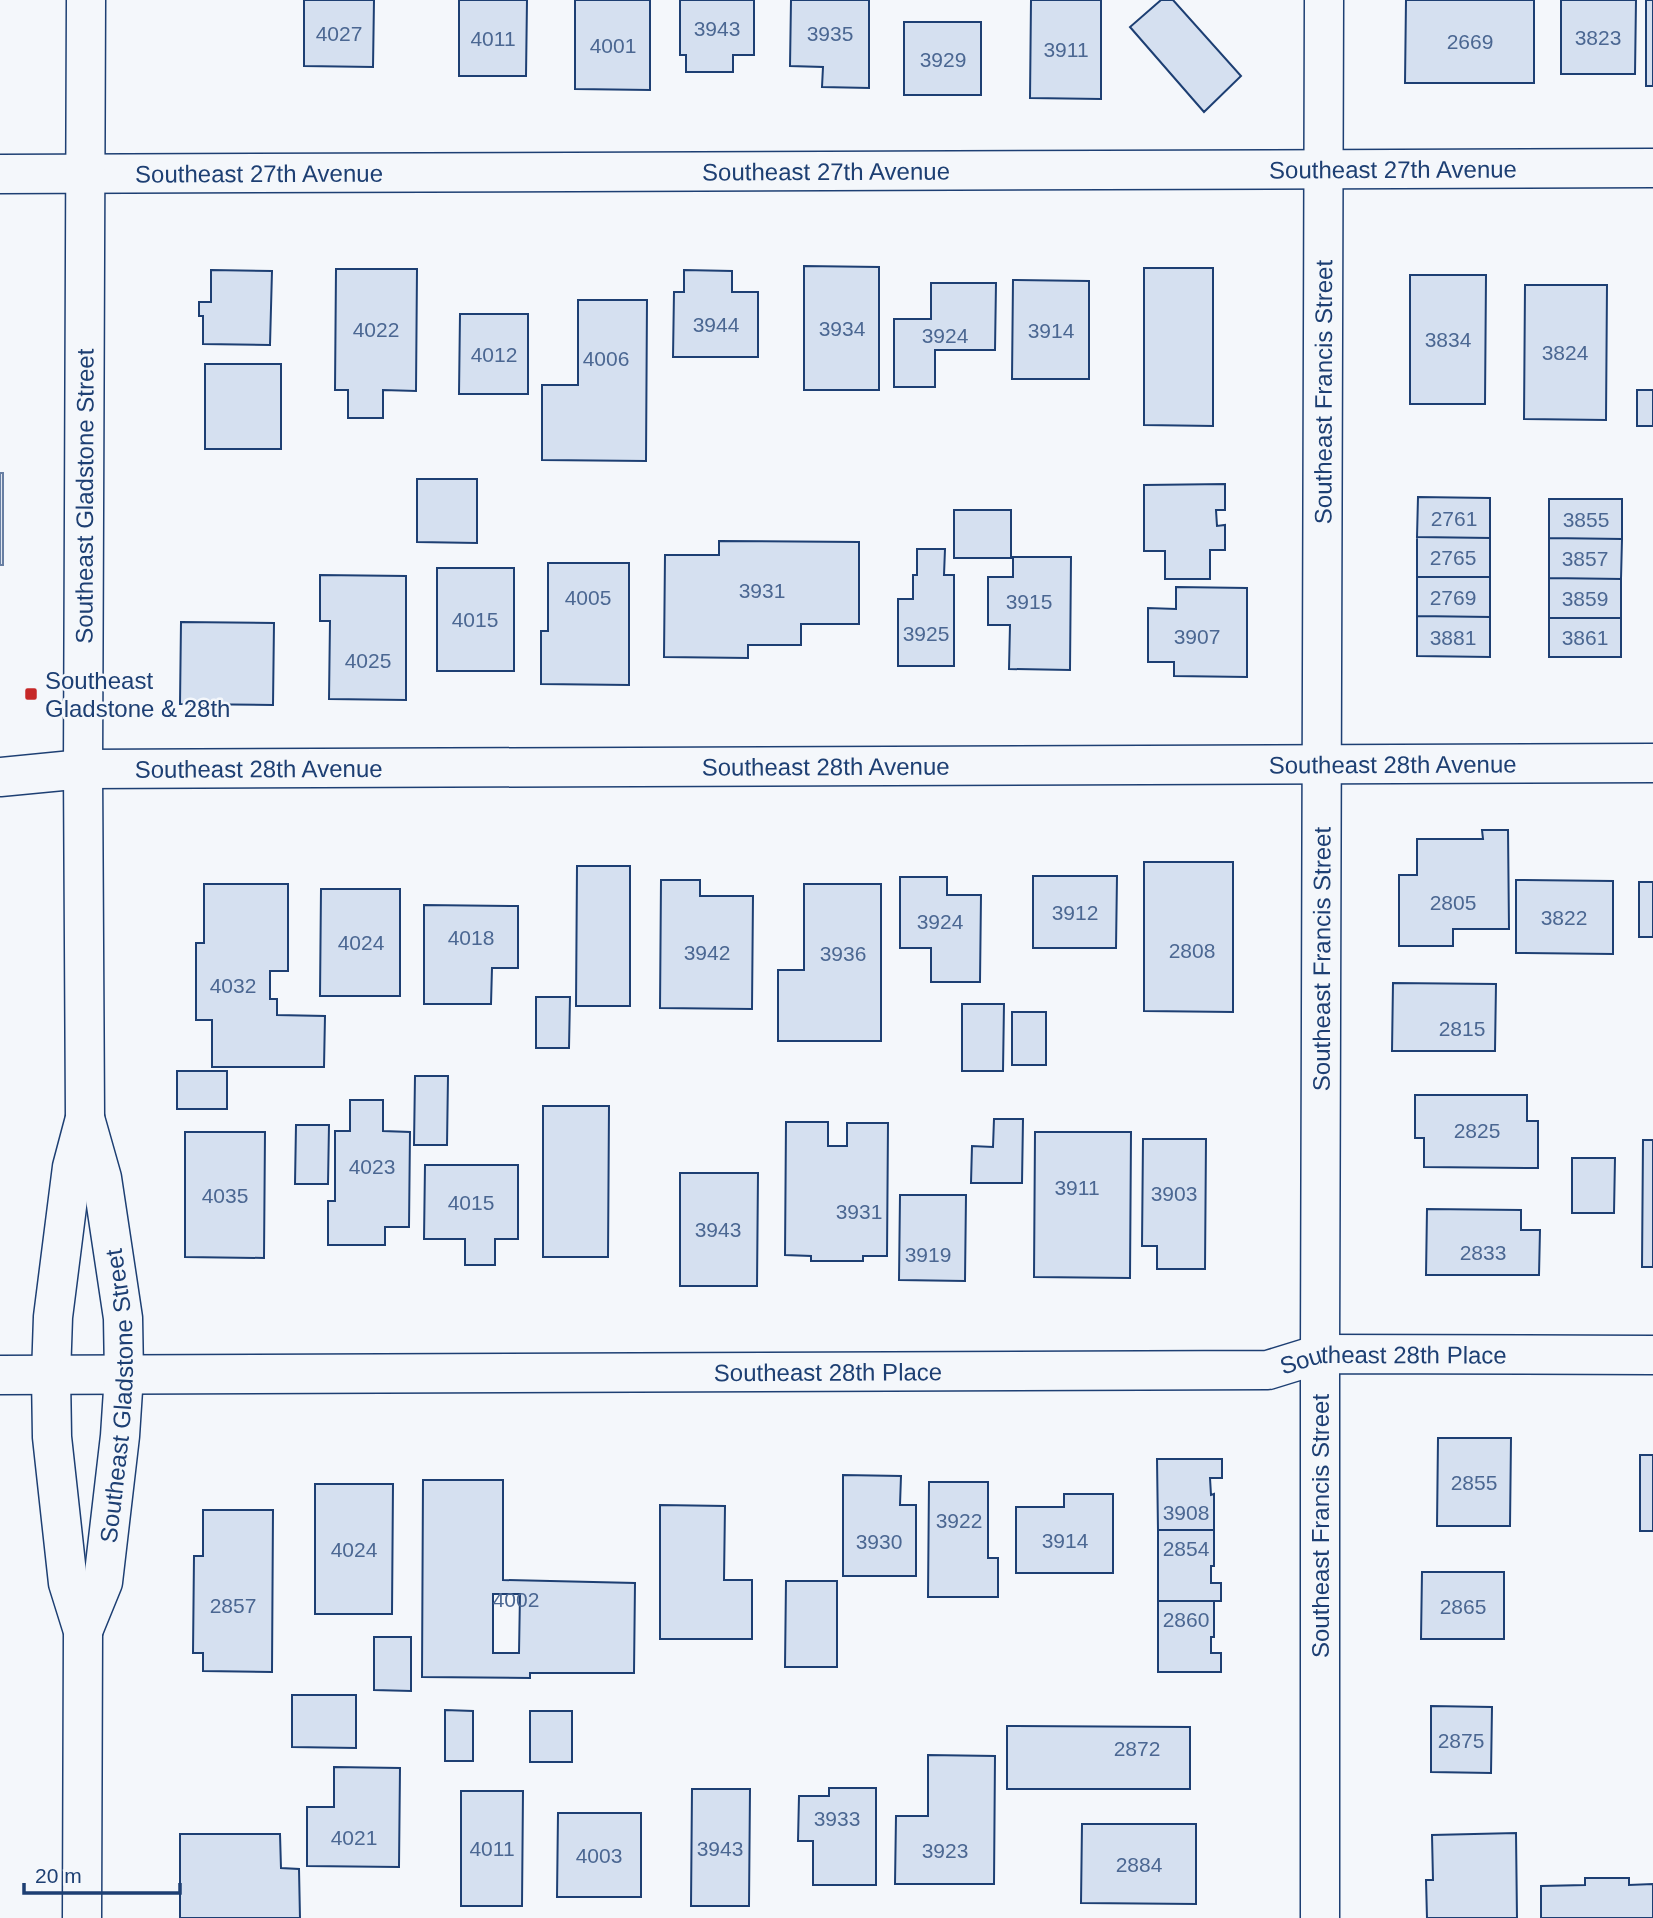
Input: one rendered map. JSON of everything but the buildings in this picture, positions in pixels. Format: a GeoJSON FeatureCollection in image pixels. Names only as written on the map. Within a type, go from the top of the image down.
{"type":"FeatureCollection","features":[{"type":"Feature","properties":{"kind":"street","name":"Southeast Gladstone Street"},"geometry":{"type":"LineString","coordinates":[[82,1918],[83,1631],[68,1583],[52,1437],[51,1375],[53,1317],[72,1167],[85,1118],[83,769],[86,0]]}},
{"type":"Feature","properties":{"kind":"street","name":"Southeast Francis Street"},"geometry":{"type":"LineString","coordinates":[[1321,1918],[1324,0]]}},
{"type":"Feature","properties":{"kind":"street","name":"Southeast 27th Avenue"},"geometry":{"type":"LineString","coordinates":[[0,174],[1653,168]]}},
{"type":"Feature","properties":{"kind":"street","name":"Southeast 28th Avenue"},"geometry":{"type":"LineString","coordinates":[[0,777],[83,769],[1653,763]]}},
{"type":"Feature","properties":{"kind":"street","name":"Southeast Gladstone Street"},"geometry":{"type":"LineString","coordinates":[[83,1631],[103,1582],[120,1436],[124,1375],[123,1318],[102,1178],[85,1118]]}},
{"type":"Feature","properties":{"kind":"street","name":"Southeast 28th Place"},"geometry":{"type":"LineString","coordinates":[[0,1376],[1268,1370],[1320,1354],[1653,1355]]}},
{"type":"Feature","properties":{"kind":"shaded area"},"geometry":{"type":"Polygon","coordinates":[[[0,473],[3,473],[3,565],[0,565],[0,473]]]}},
{"type":"Feature","properties":{"kind":"place","name":"Southeast Gladstone & 28th"},"geometry":{"type":"Point","coordinates":[31,694]}}]}
